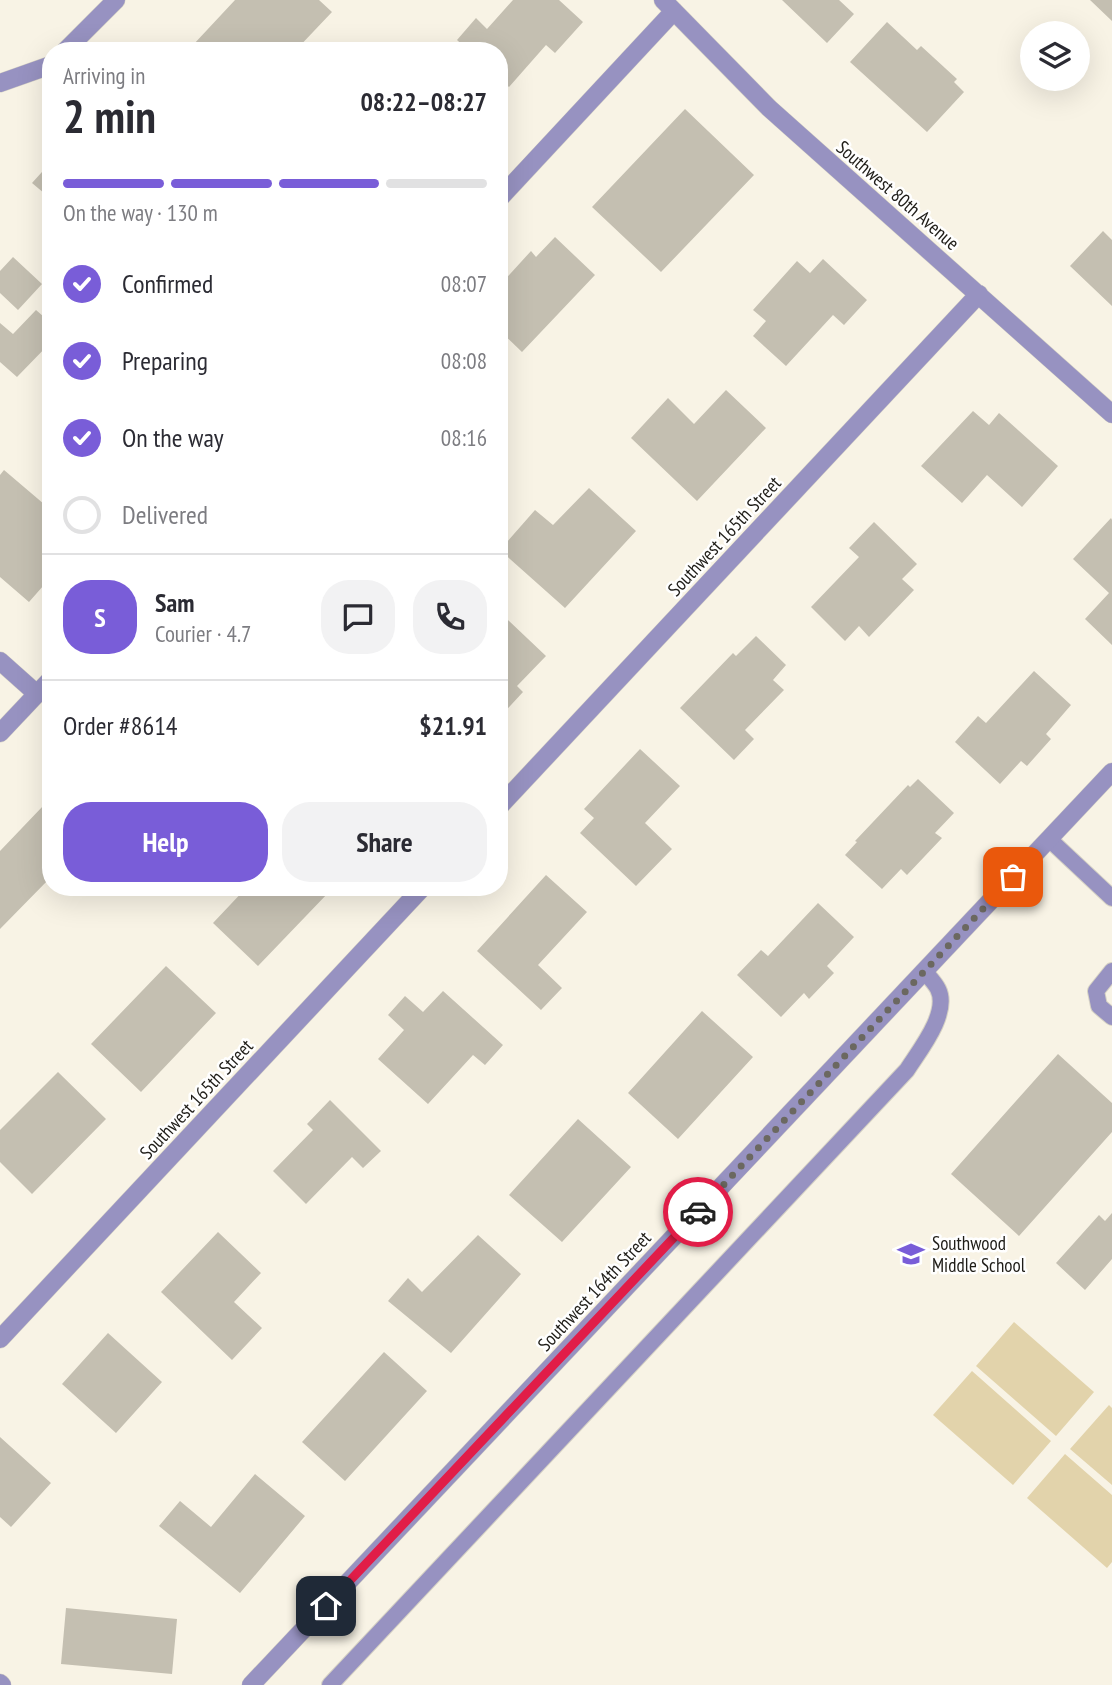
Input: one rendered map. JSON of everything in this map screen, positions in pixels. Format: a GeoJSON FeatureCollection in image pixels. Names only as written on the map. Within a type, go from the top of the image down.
{"type":"FeatureCollection","features":[{"type":"Feature","properties":{"kind":"street"},"geometry":{"type":"LineString","coordinates":[[80,42],[116,0]]}},
{"type":"Feature","properties":{"kind":"street"},"geometry":{"type":"LineString","coordinates":[[508,189],[668,6]]}},
{"type":"Feature","properties":{"kind":"street","name":"Southwest 80th Avenue"},"geometry":{"type":"LineString","coordinates":[[668,6],[769,108],[1112,414]]}},
{"type":"Feature","properties":{"kind":"street"},"geometry":{"type":"LineString","coordinates":[[0,83],[42,68]]}},
{"type":"Feature","properties":{"kind":"street","name":"Southwest 165th Street"},"geometry":{"type":"LineString","coordinates":[[508,797],[979,294]]}},
{"type":"Feature","properties":{"kind":"street"},"geometry":{"type":"LineString","coordinates":[[0,660],[37,694]]}},
{"type":"Feature","properties":{"kind":"street"},"geometry":{"type":"LineString","coordinates":[[0,733],[42,689]]}},
{"type":"Feature","properties":{"kind":"street","name":"Southwest 164th Street"},"geometry":{"type":"LineString","coordinates":[[251,1685],[1112,772]]}},
{"type":"Feature","properties":{"kind":"street","name":"Southwest 165th Street"},"geometry":{"type":"LineString","coordinates":[[0,1339],[415,896]]}},
{"type":"Feature","properties":{"kind":"lane"},"geometry":{"type":"LineString","coordinates":[[1049,839],[1112,898]]}},
{"type":"Feature","properties":{"kind":"lane"},"geometry":{"type":"LineString","coordinates":[[330,1685],[906,1070],[928,1037],[941,1007],[939,989],[925,971]]}},
{"type":"Feature","properties":{"kind":"lane"},"geometry":{"type":"LineString","coordinates":[[1112,971],[1096,991],[1099,1006],[1112,1017]]}},
{"type":"Feature","properties":{"kind":"shaded area"},"geometry":{"type":"Polygon","coordinates":[[[1014,1322],[1094,1392],[1056,1436],[976,1366],[1014,1322]]]}},
{"type":"Feature","properties":{"kind":"shaded area"},"geometry":{"type":"Polygon","coordinates":[[[972,1371],[1051,1441],[1013,1485],[933,1415],[972,1371]]]}},
{"type":"Feature","properties":{"kind":"shaded area"},"geometry":{"type":"Polygon","coordinates":[[[1109,1405],[1112,1408],[1112,1485],[1070,1449],[1109,1405]]]}},
{"type":"Feature","properties":{"kind":"shaded area"},"geometry":{"type":"Polygon","coordinates":[[[1065,1454],[1112,1495],[1112,1562],[1107,1568],[1027,1498],[1065,1454]]]}},
{"type":"Feature","properties":{"kind":"building"},"geometry":{"type":"Polygon","coordinates":[[[235,0],[319,0],[332,12],[304,42],[196,42],[235,0]]]}},
{"type":"Feature","properties":{"kind":"building"},"geometry":{"type":"Polygon","coordinates":[[[513,0],[559,0],[583,22],[555,53],[546,45],[509,87],[508,42],[457,40],[476,18],[487,29],[513,0]]]}},
{"type":"Feature","properties":{"kind":"building"},"geometry":{"type":"Polygon","coordinates":[[[782,0],[839,0],[854,14],[827,43],[782,0]]]}},
{"type":"Feature","properties":{"kind":"building"},"geometry":{"type":"Polygon","coordinates":[[[1090,0],[1112,0],[1112,21],[1090,0]]]}},
{"type":"Feature","properties":{"kind":"building"},"geometry":{"type":"Polygon","coordinates":[[[887,22],[917,50],[921,46],[957,79],[954,82],[964,92],[927,132],[850,62],[887,22]]]}},
{"type":"Feature","properties":{"kind":"building"},"geometry":{"type":"Polygon","coordinates":[[[685,109],[754,175],[661,272],[592,207],[685,109]]]}},
{"type":"Feature","properties":{"kind":"building"},"geometry":{"type":"Polygon","coordinates":[[[42,172],[42,191],[32,183],[42,172]]]}},
{"type":"Feature","properties":{"kind":"building"},"geometry":{"type":"Polygon","coordinates":[[[1103,231],[1112,240],[1112,306],[1070,266],[1103,231]]]}},
{"type":"Feature","properties":{"kind":"building"},"geometry":{"type":"Polygon","coordinates":[[[555,237],[595,275],[522,352],[508,339],[508,276],[531,251],[536,257],[555,237]]]}},
{"type":"Feature","properties":{"kind":"building"},"geometry":{"type":"Polygon","coordinates":[[[13,257],[42,284],[18,310],[0,293],[0,271],[13,257]]]}},
{"type":"Feature","properties":{"kind":"building"},"geometry":{"type":"Polygon","coordinates":[[[823,259],[867,300],[844,325],[833,315],[786,366],[753,336],[766,321],[753,310],[797,261],[810,273],[823,259]]]}},
{"type":"Feature","properties":{"kind":"building"},"geometry":{"type":"Polygon","coordinates":[[[36,310],[42,315],[42,351],[17,377],[0,362],[0,323],[13,334],[36,310]]]}},
{"type":"Feature","properties":{"kind":"building"},"geometry":{"type":"Polygon","coordinates":[[[726,390],[766,428],[697,501],[631,438],[668,398],[694,424],[726,390]]]}},
{"type":"Feature","properties":{"kind":"building"},"geometry":{"type":"Polygon","coordinates":[[[973,411],[989,425],[999,413],[1058,466],[1022,507],[987,475],[962,503],[921,466],[973,411]]]}},
{"type":"Feature","properties":{"kind":"building"},"geometry":{"type":"Polygon","coordinates":[[[4,470],[42,502],[42,587],[29,602],[0,577],[0,475],[4,470]]]}},
{"type":"Feature","properties":{"kind":"building"},"geometry":{"type":"Polygon","coordinates":[[[589,488],[636,531],[565,608],[508,557],[508,541],[535,510],[553,525],[589,488]]]}},
{"type":"Feature","properties":{"kind":"building"},"geometry":{"type":"Polygon","coordinates":[[[1111,518],[1112,645],[1085,619],[1109,593],[1073,559],[1111,518]]]}},
{"type":"Feature","properties":{"kind":"building"},"geometry":{"type":"Polygon","coordinates":[[[874,522],[917,564],[902,579],[914,590],[869,637],[859,626],[845,641],[811,607],[859,557],[849,548],[874,522]]]}},
{"type":"Feature","properties":{"kind":"building"},"geometry":{"type":"Polygon","coordinates":[[[508,620],[546,656],[517,686],[523,692],[508,708],[508,620]]]}},
{"type":"Feature","properties":{"kind":"building"},"geometry":{"type":"Polygon","coordinates":[[[756,636],[786,665],[773,680],[784,690],[745,730],[754,739],[734,760],[680,708],[733,653],[736,656],[756,636]]]}},
{"type":"Feature","properties":{"kind":"building"},"geometry":{"type":"Polygon","coordinates":[[[1034,671],[1071,705],[1046,734],[1051,739],[1027,766],[1021,761],[1000,784],[955,742],[978,716],[986,723],[1034,671]]]}},
{"type":"Feature","properties":{"kind":"building"},"geometry":{"type":"Polygon","coordinates":[[[640,749],[680,786],[645,823],[672,849],[636,886],[580,833],[594,818],[584,809],[640,749]]]}},
{"type":"Feature","properties":{"kind":"building"},"geometry":{"type":"Polygon","coordinates":[[[918,779],[954,813],[935,833],[942,838],[907,875],[901,869],[882,889],[845,855],[908,785],[910,787],[918,779]]]}},
{"type":"Feature","properties":{"kind":"building"},"geometry":{"type":"Polygon","coordinates":[[[42,807],[42,886],[0,929],[0,851],[42,807]]]}},
{"type":"Feature","properties":{"kind":"building"},"geometry":{"type":"Polygon","coordinates":[[[546,875],[587,912],[538,965],[562,988],[541,1010],[477,951],[546,875]]]}},
{"type":"Feature","properties":{"kind":"building"},"geometry":{"type":"Polygon","coordinates":[[[238,896],[325,896],[258,966],[213,923],[238,896]]]}},
{"type":"Feature","properties":{"kind":"building"},"geometry":{"type":"Polygon","coordinates":[[[818,903],[854,937],[827,966],[834,973],[809,999],[804,993],[781,1017],[737,975],[761,950],[768,956],[818,903]]]}},
{"type":"Feature","properties":{"kind":"building"},"geometry":{"type":"Polygon","coordinates":[[[166,966],[216,1013],[141,1092],[91,1044],[166,966]]]}},
{"type":"Feature","properties":{"kind":"building"},"geometry":{"type":"Polygon","coordinates":[[[443,991],[503,1045],[485,1065],[473,1055],[428,1104],[378,1059],[404,1030],[388,1015],[405,996],[423,1012],[443,991]]]}},
{"type":"Feature","properties":{"kind":"building"},"geometry":{"type":"Polygon","coordinates":[[[702,1011],[753,1057],[678,1139],[628,1093],[702,1011]]]}},
{"type":"Feature","properties":{"kind":"building"},"geometry":{"type":"Polygon","coordinates":[[[1058,1054],[1112,1103],[1112,1132],[1019,1236],[951,1174],[1058,1054]]]}},
{"type":"Feature","properties":{"kind":"building"},"geometry":{"type":"Polygon","coordinates":[[[58,1072],[106,1119],[32,1194],[0,1162],[0,1130],[58,1072]]]}},
{"type":"Feature","properties":{"kind":"building"},"geometry":{"type":"Polygon","coordinates":[[[330,1100],[381,1151],[363,1168],[352,1157],[306,1204],[273,1171],[313,1130],[307,1124],[330,1100]]]}},
{"type":"Feature","properties":{"kind":"building"},"geometry":{"type":"Polygon","coordinates":[[[578,1119],[631,1167],[562,1242],[509,1195],[578,1119]]]}},
{"type":"Feature","properties":{"kind":"building"},"geometry":{"type":"Polygon","coordinates":[[[1112,1213],[1112,1259],[1085,1290],[1056,1263],[1099,1215],[1105,1221],[1112,1213]]]}},
{"type":"Feature","properties":{"kind":"building"},"geometry":{"type":"Polygon","coordinates":[[[218,1232],[261,1273],[234,1302],[262,1328],[232,1360],[161,1292],[218,1232]]]}},
{"type":"Feature","properties":{"kind":"building"},"geometry":{"type":"Polygon","coordinates":[[[478,1235],[521,1274],[451,1353],[388,1301],[408,1278],[422,1292],[478,1235]]]}},
{"type":"Feature","properties":{"kind":"building"},"geometry":{"type":"Polygon","coordinates":[[[108,1333],[162,1382],[116,1433],[62,1384],[108,1333]]]}},
{"type":"Feature","properties":{"kind":"building"},"geometry":{"type":"Polygon","coordinates":[[[384,1352],[427,1391],[345,1481],[302,1442],[384,1352]]]}},
{"type":"Feature","properties":{"kind":"building"},"geometry":{"type":"Polygon","coordinates":[[[0,1437],[51,1483],[11,1527],[0,1517],[0,1437]]]}},
{"type":"Feature","properties":{"kind":"building"},"geometry":{"type":"Polygon","coordinates":[[[255,1474],[305,1516],[240,1593],[159,1526],[180,1501],[211,1527],[255,1474]]]}},
{"type":"Feature","properties":{"kind":"building"},"geometry":{"type":"Polygon","coordinates":[[[66,1608],[177,1619],[172,1674],[61,1664],[66,1608]]]}},
{"type":"Feature","properties":{"kind":"way so far"},"geometry":{"type":"LineString","coordinates":[[698,1212],[1013,877]]}},
{"type":"Feature","properties":{"kind":"place","name":"Southwood Middle School"},"geometry":{"type":"Point","coordinates":[911,1254]}},
{"type":"Feature","properties":{"kind":"route"},"geometry":{"type":"LineString","coordinates":[[326,1606],[698,1212]]}}]}
